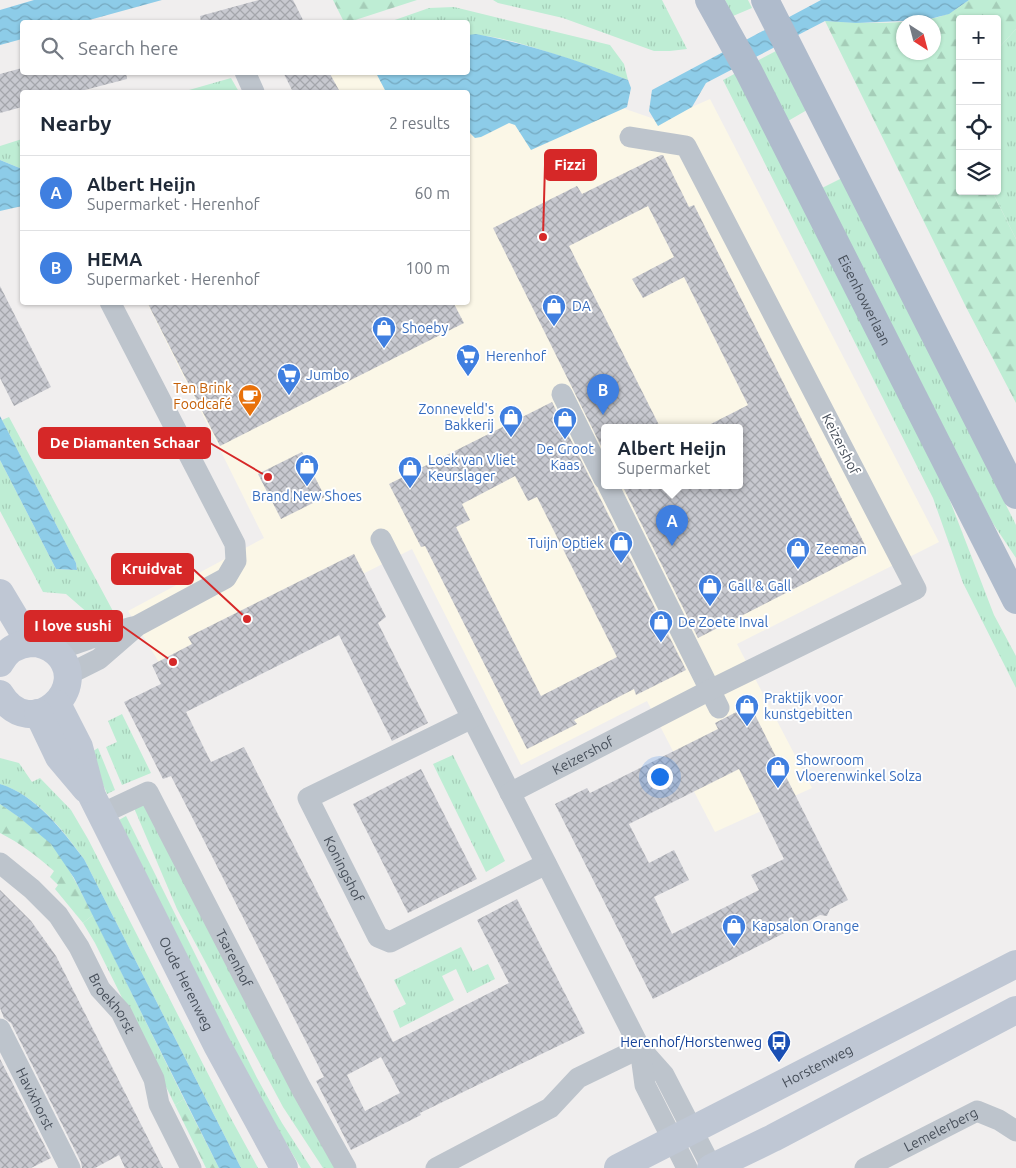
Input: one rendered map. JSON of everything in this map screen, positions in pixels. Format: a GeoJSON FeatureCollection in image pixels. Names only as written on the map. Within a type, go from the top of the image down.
{"type":"FeatureCollection","features":[{"type":"Feature","properties":{"kind":"main road"},"geometry":{"type":"LineString","coordinates":[[765,0],[1016,495]]}},
{"type":"Feature","properties":{"kind":"main road","name":"Eisenhowerlaan"},"geometry":{"type":"LineString","coordinates":[[714,9],[748,72],[1016,600]]}},
{"type":"Feature","properties":{"kind":"street"},"geometry":{"type":"LineString","coordinates":[[246,75],[253,90]]}},
{"type":"Feature","properties":{"kind":"street","name":"Keizershof"},"geometry":{"type":"LineString","coordinates":[[510,793],[714,699],[916,589],[686,146],[630,137]]}},
{"type":"Feature","properties":{"kind":"street"},"geometry":{"type":"LineString","coordinates":[[67,675],[99,659],[137,626],[226,578],[236,561],[234,544],[112,305]]}},
{"type":"Feature","properties":{"kind":"street"},"geometry":{"type":"LineString","coordinates":[[562,394],[601,473]]}},
{"type":"Feature","properties":{"kind":"street"},"geometry":{"type":"LineString","coordinates":[[610,489],[714,699]]}},
{"type":"Feature","properties":{"kind":"street"},"geometry":{"type":"LineString","coordinates":[[381,539],[640,1048],[664,1075],[682,1135],[687,1168]]}},
{"type":"Feature","properties":{"kind":"street"},"geometry":{"type":"LineString","coordinates":[[0,592],[18,650]]}},
{"type":"Feature","properties":{"kind":"street"},"geometry":{"type":"LineString","coordinates":[[18,650],[89,639],[137,626]]}},
{"type":"Feature","properties":{"kind":"street"},"geometry":{"type":"LineString","coordinates":[[4,704],[21,712],[47,709],[64,694],[67,675],[63,662],[18,650]]}},
{"type":"Feature","properties":{"kind":"street","name":"Oude Herenweg"},"geometry":{"type":"LineString","coordinates":[[47,709],[79,747],[97,805],[217,1045],[284,1168]]}},
{"type":"Feature","properties":{"kind":"street","name":"Koningshof"},"geometry":{"type":"LineString","coordinates":[[472,718],[308,798],[378,936],[390,942],[546,864]]}},
{"type":"Feature","properties":{"kind":"street","name":"Tsarenhof"},"geometry":{"type":"LineString","coordinates":[[97,805],[148,792],[301,1088],[346,1168]]}},
{"type":"Feature","properties":{"kind":"street","name":"Broekhorst"},"geometry":{"type":"LineString","coordinates":[[0,863],[32,889],[58,916],[79,946],[100,989],[121,1012],[154,1079],[159,1104],[191,1168]]}},
{"type":"Feature","properties":{"kind":"street","name":"Horstenweg"},"geometry":{"type":"LineString","coordinates":[[618,1168],[1016,964]]}},
{"type":"Feature","properties":{"kind":"street"},"geometry":{"type":"LineString","coordinates":[[682,1135],[712,1168],[773,1138],[1016,1010]]}},
{"type":"Feature","properties":{"kind":"street","name":"Havixhorst"},"geometry":{"type":"LineString","coordinates":[[0,1029],[70,1168]]}},
{"type":"Feature","properties":{"kind":"street"},"geometry":{"type":"LineString","coordinates":[[436,1168],[550,1108],[578,1078],[640,1048]]}},
{"type":"Feature","properties":{"kind":"street","name":"Lemelerberg"},"geometry":{"type":"LineString","coordinates":[[865,1168],[977,1111],[999,1120],[1016,1131]]}},
{"type":"Feature","properties":{"kind":"shaded area"},"geometry":{"type":"Polygon","coordinates":[[[327,75],[383,75],[395,90],[298,90],[327,75]]]}},
{"type":"Feature","properties":{"kind":"shaded area"},"geometry":{"type":"Polygon","coordinates":[[[710,99],[939,542],[737,644],[812,788],[715,832],[647,701],[521,765],[412,549],[166,674],[128,611],[264,538],[148,305],[470,305],[470,126],[516,114],[614,105],[660,121],[710,99]]]}},
{"type":"Feature","properties":{"kind":"green space"},"geometry":{"type":"Polygon","coordinates":[[[333,0],[417,0],[355,20],[343,20],[333,0]]]}},
{"type":"Feature","properties":{"kind":"green space"},"geometry":{"type":"Polygon","coordinates":[[[493,0],[662,0],[687,49],[654,51],[563,18],[498,3],[493,0]]]}},
{"type":"Feature","properties":{"kind":"green space"},"geometry":{"type":"Polygon","coordinates":[[[725,0],[748,0],[752,8],[733,16],[725,0]]]}},
{"type":"Feature","properties":{"kind":"green space"},"geometry":{"type":"Polygon","coordinates":[[[969,0],[1016,0],[1016,29],[1001,46],[1001,15],[956,15],[956,195],[994,195],[1016,239],[1016,403],[966,307],[825,21],[896,23],[896,60],[941,60],[941,16],[957,9],[969,0]]]}},
{"type":"Feature","properties":{"kind":"green space"},"geometry":{"type":"Polygon","coordinates":[[[454,7],[610,45],[624,64],[628,80],[517,42],[470,35],[470,20],[395,20],[429,8],[454,7]]]}},
{"type":"Feature","properties":{"kind":"green space"},"geometry":{"type":"Polygon","coordinates":[[[1016,29],[1016,239],[994,195],[1001,195],[1001,46],[1016,29]]]}},
{"type":"Feature","properties":{"kind":"green space"},"geometry":{"type":"Polygon","coordinates":[[[776,51],[807,110],[788,121],[757,61],[776,51]]]}},
{"type":"Feature","properties":{"kind":"green space"},"geometry":{"type":"Polygon","coordinates":[[[736,73],[947,493],[994,615],[1016,656],[1016,688],[963,583],[933,498],[723,80],[736,73]]]}},
{"type":"Feature","properties":{"kind":"green space"},"geometry":{"type":"Polygon","coordinates":[[[231,78],[238,90],[189,90],[231,78]]]}},
{"type":"Feature","properties":{"kind":"green space"},"geometry":{"type":"Polygon","coordinates":[[[20,140],[20,168],[0,160],[0,146],[20,140]]]}},
{"type":"Feature","properties":{"kind":"green space"},"geometry":{"type":"Polygon","coordinates":[[[842,178],[1016,525],[1016,558],[992,522],[822,188],[842,178]]]}},
{"type":"Feature","properties":{"kind":"green space"},"geometry":{"type":"Polygon","coordinates":[[[9,417],[114,613],[89,614],[66,594],[43,592],[0,511],[0,460],[56,569],[77,570],[76,563],[2,420],[9,417]]]}},
{"type":"Feature","properties":{"kind":"green space"},"geometry":{"type":"Polygon","coordinates":[[[122,714],[151,773],[122,785],[106,747],[117,742],[108,721],[122,714]]]}},
{"type":"Feature","properties":{"kind":"green space"},"geometry":{"type":"Polygon","coordinates":[[[98,748],[115,790],[107,794],[90,753],[98,748]]]}},
{"type":"Feature","properties":{"kind":"green space"},"geometry":{"type":"Polygon","coordinates":[[[453,755],[505,861],[486,872],[433,764],[453,755]]]}},
{"type":"Feature","properties":{"kind":"green space"},"geometry":{"type":"Polygon","coordinates":[[[0,758],[19,763],[32,782],[40,778],[71,810],[88,839],[258,1168],[241,1168],[84,859],[58,825],[37,805],[13,789],[0,784],[0,758]]]}},
{"type":"Feature","properties":{"kind":"green space"},"geometry":{"type":"Polygon","coordinates":[[[0,804],[41,834],[64,861],[93,915],[83,923],[55,889],[58,885],[50,877],[54,871],[28,850],[0,833],[0,804]]]}},
{"type":"Feature","properties":{"kind":"green space"},"geometry":{"type":"Polygon","coordinates":[[[146,804],[336,1168],[323,1168],[283,1107],[177,909],[134,808],[146,804]]]}},
{"type":"Feature","properties":{"kind":"green space"},"geometry":{"type":"Polygon","coordinates":[[[126,816],[257,1078],[282,1123],[311,1168],[301,1168],[259,1099],[119,820],[126,816]]]}},
{"type":"Feature","properties":{"kind":"green space"},"geometry":{"type":"Polygon","coordinates":[[[93,915],[184,1099],[175,1105],[95,943],[83,923],[93,915]]]}},
{"type":"Feature","properties":{"kind":"green space"},"geometry":{"type":"Polygon","coordinates":[[[461,947],[473,971],[488,964],[495,979],[467,993],[456,969],[442,976],[454,1000],[400,1028],[393,1011],[406,1004],[394,980],[461,947]]]}},
{"type":"Feature","properties":{"kind":"green space"},"geometry":{"type":"Polygon","coordinates":[[[184,1099],[219,1168],[206,1168],[175,1105],[184,1099]]]}},
{"type":"Feature","properties":{"kind":"water"},"geometry":{"type":"Polygon","coordinates":[[[34,0],[162,0],[89,20],[20,20],[20,40],[0,45],[0,10],[34,0]]]}},
{"type":"Feature","properties":{"kind":"water"},"geometry":{"type":"Polygon","coordinates":[[[821,0],[969,0],[949,14],[941,16],[896,15],[896,21],[856,23],[825,21],[706,83],[692,107],[658,126],[649,111],[652,90],[821,0]]]}},
{"type":"Feature","properties":{"kind":"water"},"geometry":{"type":"Polygon","coordinates":[[[476,34],[553,53],[628,80],[631,88],[627,107],[531,150],[515,125],[509,123],[481,137],[475,138],[470,133],[470,90],[385,90],[377,75],[470,75],[470,35],[476,34]]]}},
{"type":"Feature","properties":{"kind":"water"},"geometry":{"type":"Polygon","coordinates":[[[0,160],[20,168],[20,206],[0,211],[0,160]]]}},
{"type":"Feature","properties":{"kind":"water"},"geometry":{"type":"Polygon","coordinates":[[[0,416],[76,563],[77,570],[56,569],[0,460],[0,416]]]}},
{"type":"Feature","properties":{"kind":"water"},"geometry":{"type":"Polygon","coordinates":[[[0,784],[13,789],[37,805],[57,825],[84,859],[241,1168],[219,1168],[74,878],[51,844],[0,804],[0,784]]]}},
{"type":"Feature","properties":{"kind":"building"},"geometry":{"type":"Polygon","coordinates":[[[259,0],[293,0],[303,20],[201,20],[200,16],[259,0]]]}},
{"type":"Feature","properties":{"kind":"building"},"geometry":{"type":"Polygon","coordinates":[[[20,69],[20,75],[126,75],[127,79],[85,90],[20,90],[20,108],[0,113],[0,74],[20,69]]]}},
{"type":"Feature","properties":{"kind":"building"},"geometry":{"type":"Polygon","coordinates":[[[284,75],[331,75],[339,90],[292,90],[284,75]]]}},
{"type":"Feature","properties":{"kind":"building"},"geometry":{"type":"Polygon","coordinates":[[[663,155],[689,207],[694,205],[868,551],[698,638],[624,489],[743,489],[743,424],[711,424],[748,405],[684,277],[643,298],[632,279],[674,257],[648,206],[569,246],[658,424],[601,424],[601,446],[493,228],[577,186],[582,194],[663,155]]]}},
{"type":"Feature","properties":{"kind":"building"},"geometry":{"type":"Polygon","coordinates":[[[0,286],[51,387],[14,406],[0,378],[0,286]]]}},
{"type":"Feature","properties":{"kind":"building"},"geometry":{"type":"Polygon","coordinates":[[[149,305],[455,305],[464,323],[220,446],[149,305]]]}},
{"type":"Feature","properties":{"kind":"building"},"geometry":{"type":"Polygon","coordinates":[[[552,402],[686,670],[636,695],[634,689],[574,720],[577,724],[527,749],[425,546],[421,547],[389,484],[552,402]],[[515,476],[462,504],[470,520],[456,527],[541,696],[617,657],[537,497],[528,501],[515,476]]]}},
{"type":"Feature","properties":{"kind":"building"},"geometry":{"type":"Polygon","coordinates":[[[302,452],[325,497],[281,519],[258,474],[302,452]]]}},
{"type":"Feature","properties":{"kind":"building"},"geometry":{"type":"Polygon","coordinates":[[[354,554],[386,617],[378,623],[428,723],[392,741],[339,635],[186,712],[211,762],[244,747],[393,1042],[509,983],[477,920],[517,899],[585,1033],[420,1113],[421,1115],[351,1150],[316,1081],[324,1077],[171,776],[163,779],[124,702],[161,684],[152,665],[192,644],[188,637],[354,554]],[[381,1057],[347,1075],[365,1111],[400,1093],[381,1057]]]}},
{"type":"Feature","properties":{"kind":"building"},"geometry":{"type":"Polygon","coordinates":[[[750,705],[848,900],[830,909],[827,916],[820,915],[653,999],[555,804],[587,788],[590,793],[718,729],[715,723],[750,705]],[[739,769],[629,824],[649,863],[674,850],[689,880],[654,897],[672,934],[759,890],[751,875],[784,859],[739,769]]]}},
{"type":"Feature","properties":{"kind":"building"},"geometry":{"type":"Polygon","coordinates":[[[421,769],[477,879],[408,913],[353,804],[421,769]]]}},
{"type":"Feature","properties":{"kind":"building"},"geometry":{"type":"Polygon","coordinates":[[[0,890],[31,921],[56,956],[163,1168],[125,1168],[119,1155],[95,1168],[82,1168],[81,1162],[11,1023],[4,1018],[0,1008],[0,890]]]}},
{"type":"Feature","properties":{"kind":"building"},"geometry":{"type":"Polygon","coordinates":[[[0,1059],[51,1158],[31,1168],[0,1168],[0,1059]]]}},
{"type":"Feature","properties":{"kind":"place","name":"Fizzi"},"geometry":{"type":"Point","coordinates":[543,237]}},
{"type":"Feature","properties":{"kind":"place","name":"DA"},"geometry":{"type":"Point","coordinates":[554,327]}},
{"type":"Feature","properties":{"kind":"place","name":"Shoeby"},"geometry":{"type":"Point","coordinates":[384,349]}},
{"type":"Feature","properties":{"kind":"place","name":"Herenhof"},"geometry":{"type":"Point","coordinates":[468,377]}},
{"type":"Feature","properties":{"kind":"place","name":"Jumbo"},"geometry":{"type":"Point","coordinates":[289,396]}},
{"type":"Feature","properties":{"kind":"place","name":"HEMA"},"geometry":{"type":"Point","coordinates":[603,415]}},
{"type":"Feature","properties":{"kind":"place","name":"Ten Brink Foodcafé"},"geometry":{"type":"Point","coordinates":[250,417]}},
{"type":"Feature","properties":{"kind":"place","name":"Zonneveld's Bakkerij"},"geometry":{"type":"Point","coordinates":[511,438]}},
{"type":"Feature","properties":{"kind":"place","name":"De Groot Kaas"},"geometry":{"type":"Point","coordinates":[565,440]}},
{"type":"Feature","properties":{"kind":"place","name":"De Diamanten Schaar"},"geometry":{"type":"Point","coordinates":[268,477]}},
{"type":"Feature","properties":{"kind":"place","name":"Brand New Shoes"},"geometry":{"type":"Point","coordinates":[307,487]}},
{"type":"Feature","properties":{"kind":"place","name":"Loek van Vliet Keurslager"},"geometry":{"type":"Point","coordinates":[410,489]}},
{"type":"Feature","properties":{"kind":"place","name":"Albert Heijn"},"geometry":{"type":"Point","coordinates":[672,546]}},
{"type":"Feature","properties":{"kind":"place","name":"Tuijn Optiek"},"geometry":{"type":"Point","coordinates":[621,564]}},
{"type":"Feature","properties":{"kind":"place","name":"Zeeman"},"geometry":{"type":"Point","coordinates":[798,570]}},
{"type":"Feature","properties":{"kind":"place","name":"Gall & Gall"},"geometry":{"type":"Point","coordinates":[710,607]}},
{"type":"Feature","properties":{"kind":"place","name":"Kruidvat"},"geometry":{"type":"Point","coordinates":[247,619]}},
{"type":"Feature","properties":{"kind":"place","name":"De Zoete Inval"},"geometry":{"type":"Point","coordinates":[661,643]}},
{"type":"Feature","properties":{"kind":"place","name":"I love sushi"},"geometry":{"type":"Point","coordinates":[173,662]}},
{"type":"Feature","properties":{"kind":"place","name":"Praktijk voor kunstgebitten"},"geometry":{"type":"Point","coordinates":[747,727]}},
{"type":"Feature","properties":{"kind":"place","name":"Showroom Vloerenwinkel Solza"},"geometry":{"type":"Point","coordinates":[778,789]}},
{"type":"Feature","properties":{"kind":"place","name":"Kapsalon Orange"},"geometry":{"type":"Point","coordinates":[734,947]}},
{"type":"Feature","properties":{"kind":"place","name":"Herenhof/Horstenweg"},"geometry":{"type":"Point","coordinates":[779,1063]}}]}
